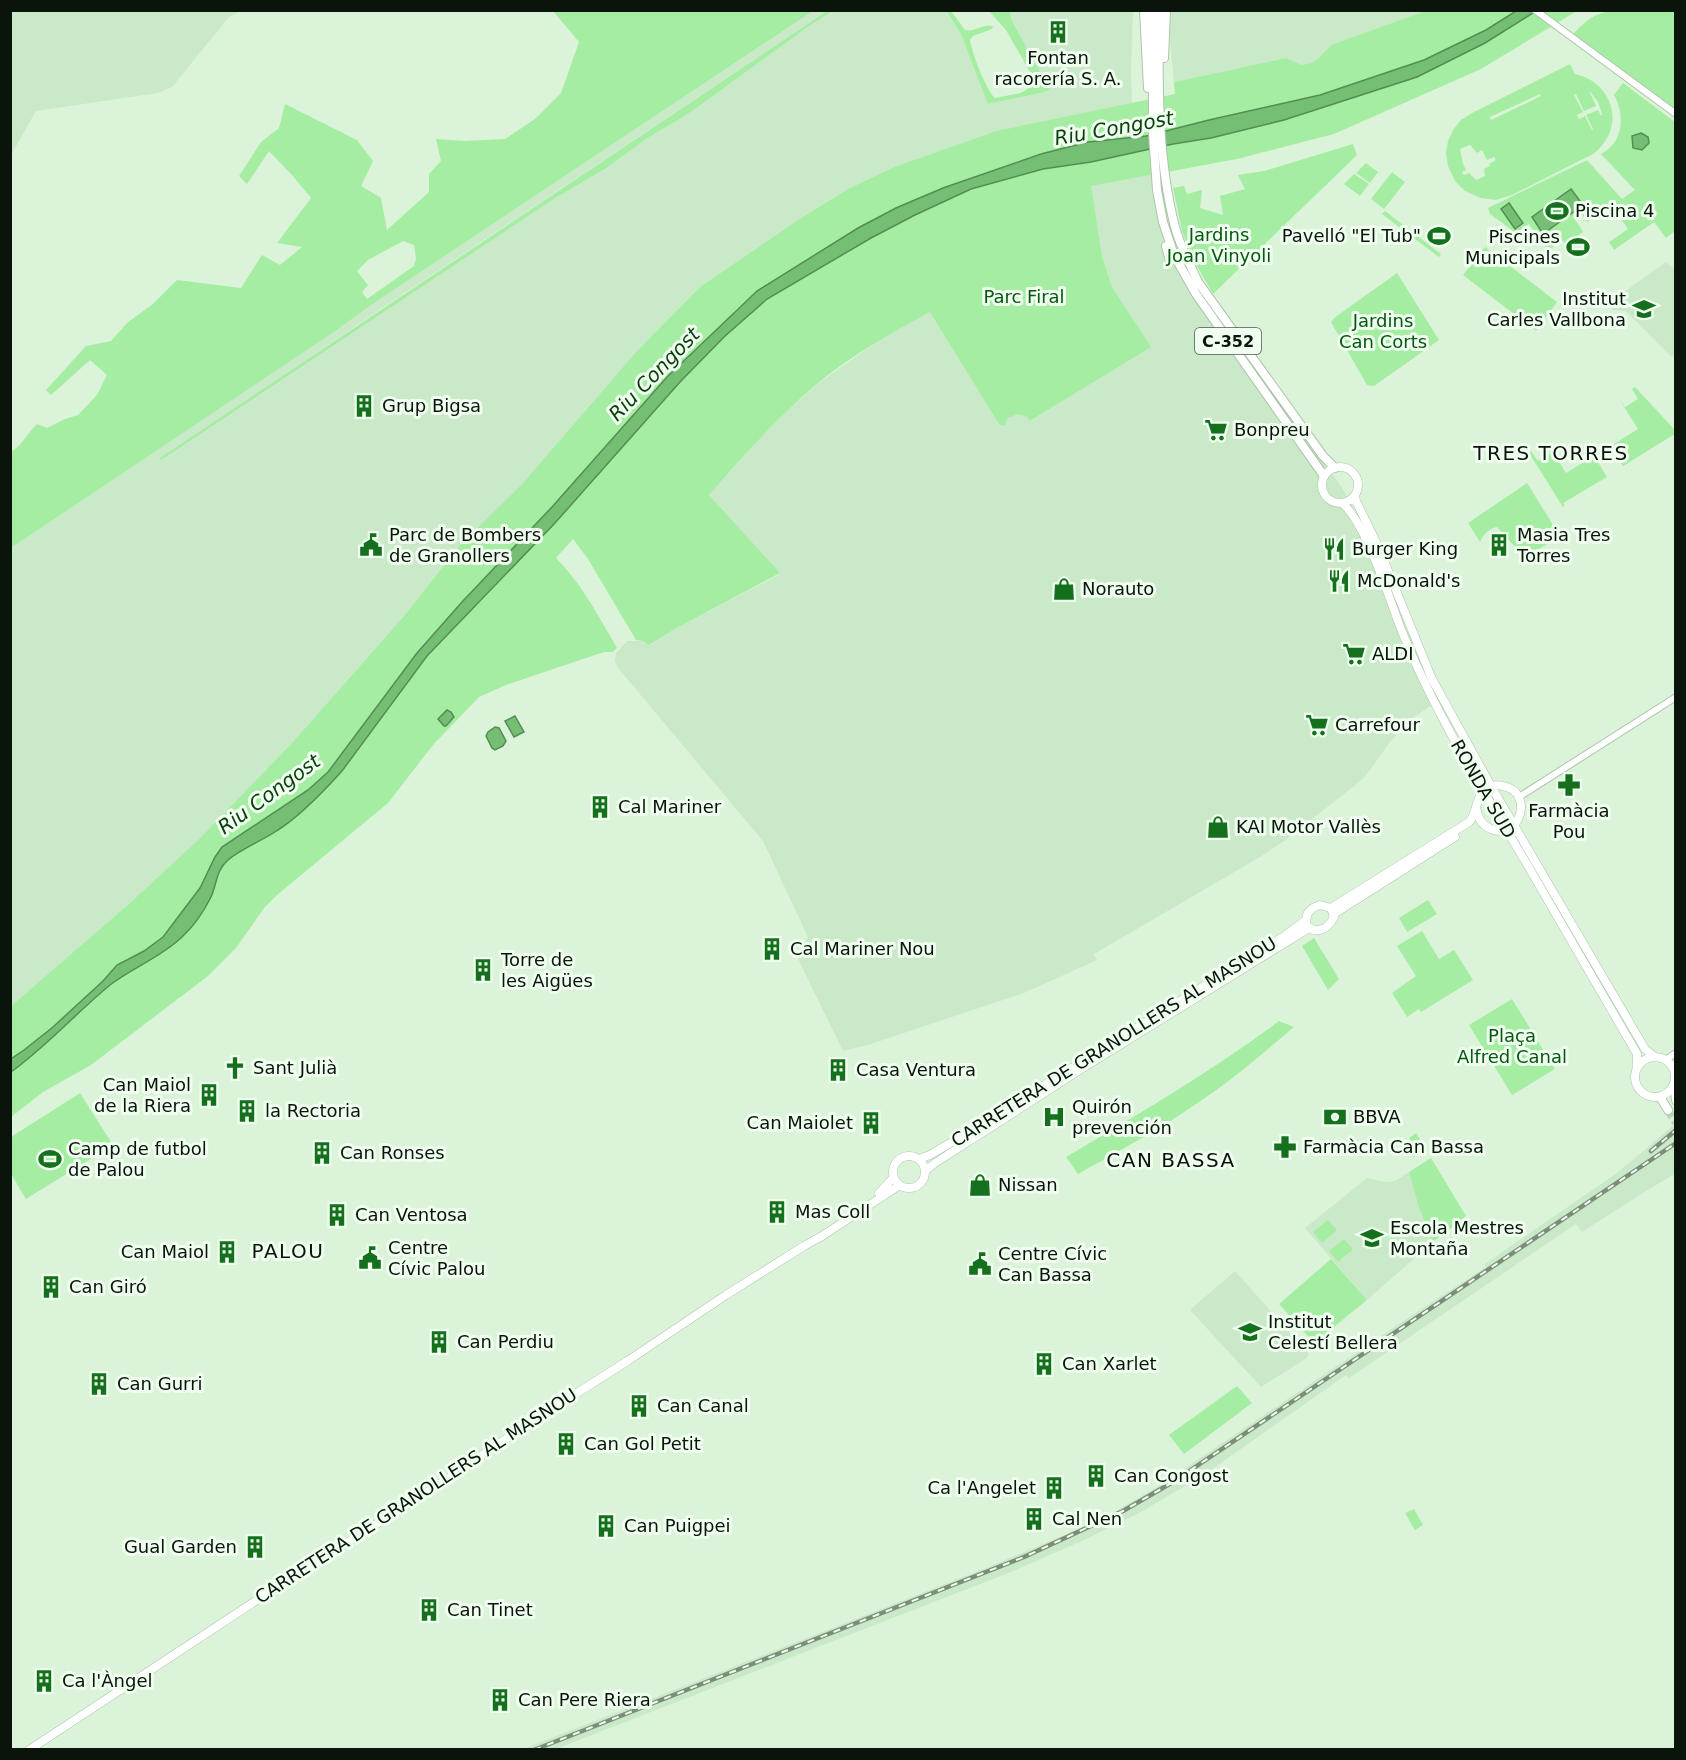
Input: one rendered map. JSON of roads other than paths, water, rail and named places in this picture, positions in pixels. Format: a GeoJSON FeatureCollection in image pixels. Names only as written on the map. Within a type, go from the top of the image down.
{"type":"FeatureCollection","features":[{"type":"Feature","properties":{"kind":"highway"},"geometry":{"type":"LineString","coordinates":[[1144,10],[1155,62]]}},
{"type":"Feature","properties":{"kind":"highway","name":"C-352"},"geometry":{"type":"LineString","coordinates":[[1152,10],[1155,62],[1155,169],[1160,210],[1174,255],[1196,294],[1324,476]]}},
{"type":"Feature","properties":{"kind":"highway","name":"C-352"},"geometry":{"type":"LineString","coordinates":[[1155,62],[1159,10]]}},
{"type":"Feature","properties":{"kind":"highway"},"geometry":{"type":"LineString","coordinates":[[1156,123],[1149,112],[1155,62],[1166,10]]}},
{"type":"Feature","properties":{"kind":"highway","name":"C-352"},"geometry":{"type":"LineString","coordinates":[[1156,123],[1178,237],[1198,282],[1323,456],[1335,468]]}},
{"type":"Feature","properties":{"kind":"highway"},"geometry":{"type":"LineString","coordinates":[[1163,222],[1163,238],[1170,261]]}},
{"type":"Feature","properties":{"kind":"highway"},"geometry":{"type":"LineString","coordinates":[[1674,1084],[1676,1100]]}},
{"type":"Feature","properties":{"kind":"highway"},"geometry":{"type":"LineString","coordinates":[[1660,1097],[1668,1110]]}},
{"type":"Feature","properties":{"kind":"main road","name":"C-352"},"geometry":{"type":"LineString","coordinates":[[1335,468],[1345,467],[1355,475],[1358,487],[1355,496]]}},
{"type":"Feature","properties":{"kind":"main road"},"geometry":{"type":"LineString","coordinates":[[1324,476],[1335,468]]}},
{"type":"Feature","properties":{"kind":"main road","name":"C-352"},"geometry":{"type":"LineString","coordinates":[[1324,476],[1322,486],[1325,496],[1333,502],[1342,503]]}},
{"type":"Feature","properties":{"kind":"main road"},"geometry":{"type":"LineString","coordinates":[[1342,503],[1355,496]]}},
{"type":"Feature","properties":{"kind":"main road","name":"RONDA SUD"},"geometry":{"type":"LineString","coordinates":[[1355,496],[1431,679],[1488,789],[1506,830],[1637,1054],[1637,1067]]}},
{"type":"Feature","properties":{"kind":"main road","name":"RONDA SUD"},"geometry":{"type":"LineString","coordinates":[[1342,503],[1351,511],[1366,540],[1431,697],[1488,789],[1514,825],[1645,1049],[1655,1057]]}},
{"type":"Feature","properties":{"kind":"main road"},"geometry":{"type":"LineString","coordinates":[[1333,911],[1469,822],[1474,818],[1476,807],[1479,797],[1488,789],[1504,786],[1514,791],[1519,797],[1522,810],[1514,825],[1506,830],[1492,830],[1481,823],[1476,807]]}},
{"type":"Feature","properties":{"kind":"main road"},"geometry":{"type":"LineString","coordinates":[[1333,911],[1481,823]]}},
{"type":"Feature","properties":{"kind":"main road"},"geometry":{"type":"LineString","coordinates":[[1324,905],[1333,911],[1332,921],[1323,929],[1316,931],[1307,924],[1308,912],[1317,906],[1324,905]]}},
{"type":"Feature","properties":{"kind":"main road","name":"CARRETERA DE GRANOLLERS AL MASNOU"},"geometry":{"type":"LineString","coordinates":[[919,1159],[979,1127],[1277,940],[1307,924]]}},
{"type":"Feature","properties":{"kind":"main road","name":"CARRETERA DE GRANOLLERS AL MASNOU"},"geometry":{"type":"LineString","coordinates":[[925,1171],[935,1162],[1307,924]]}},
{"type":"Feature","properties":{"kind":"main road"},"geometry":{"type":"LineString","coordinates":[[1637,1067],[1646,1059],[1655,1057],[1670,1064],[1675,1071],[1674,1084],[1665,1095],[1660,1097]]}},
{"type":"Feature","properties":{"kind":"main road","name":"C-352"},"geometry":{"type":"LineString","coordinates":[[1637,1067],[1636,1086],[1647,1096],[1660,1097]]}},
{"type":"Feature","properties":{"kind":"main road"},"geometry":{"type":"LineString","coordinates":[[908,1156],[919,1159],[925,1171],[923,1181],[908,1188],[900,1185],[894,1177],[894,1168],[901,1158],[908,1156]]}},
{"type":"Feature","properties":{"kind":"main road","name":"CARRETERA DE GRANOLLERS AL MASNOU"},"geometry":{"type":"LineString","coordinates":[[804,1246],[883,1190],[894,1177]]}},
{"type":"Feature","properties":{"kind":"main road","name":"CARRETERA DE GRANOLLERS AL MASNOU"},"geometry":{"type":"LineString","coordinates":[[29,1749],[441,1483],[726,1295],[900,1185]]}},
{"type":"Feature","properties":{"kind":"street"},"geometry":{"type":"LineString","coordinates":[[1535,10],[1676,114]]}},
{"type":"Feature","properties":{"kind":"street"},"geometry":{"type":"LineString","coordinates":[[1519,797],[1676,697]]}},
{"type":"Feature","properties":{"kind":"street"},"geometry":{"type":"LineString","coordinates":[[1665,1060],[1676,1053]]}},
{"type":"Feature","properties":{"kind":"tunnel"},"geometry":{"type":"LineString","coordinates":[[1668,1110],[1676,1123]]}},
{"type":"Feature","properties":{"kind":"railway"},"geometry":{"type":"LineString","coordinates":[[1651,1151],[1676,1130]]}},
{"type":"Feature","properties":{"kind":"railway"},"geometry":{"type":"LineString","coordinates":[[534,1750],[1024,1557],[1123,1511],[1173,1482],[1676,1143]]}},
{"type":"Feature","properties":{"kind":"place","name":"Fontan racorería S. A."},"geometry":{"type":"Point","coordinates":[1058,32]}},
{"type":"Feature","properties":{"kind":"place","name":"Piscina 4"},"geometry":{"type":"Point","coordinates":[1557,211]}},
{"type":"Feature","properties":{"kind":"place","name":"Pavelló \"El Tub\""},"geometry":{"type":"Point","coordinates":[1439,236]}},
{"type":"Feature","properties":{"kind":"place","name":"Piscines Municipals"},"geometry":{"type":"Point","coordinates":[1578,247]}},
{"type":"Feature","properties":{"kind":"place","name":"Institut Carles Vallbona"},"geometry":{"type":"Point","coordinates":[1644,309]}},
{"type":"Feature","properties":{"kind":"place","name":"Grup Bigsa"},"geometry":{"type":"Point","coordinates":[364,406]}},
{"type":"Feature","properties":{"kind":"place","name":"Bonpreu"},"geometry":{"type":"Point","coordinates":[1216,430]}},
{"type":"Feature","properties":{"kind":"place","name":"Parc de Bombers de Granollers"},"geometry":{"type":"Point","coordinates":[371,545]}},
{"type":"Feature","properties":{"kind":"place","name":"Masia Tres Torres"},"geometry":{"type":"Point","coordinates":[1499,545]}},
{"type":"Feature","properties":{"kind":"place","name":"Burger King"},"geometry":{"type":"Point","coordinates":[1334,549]}},
{"type":"Feature","properties":{"kind":"place","name":"McDonald's"},"geometry":{"type":"Point","coordinates":[1339,581]}},
{"type":"Feature","properties":{"kind":"place","name":"Norauto"},"geometry":{"type":"Point","coordinates":[1064,589]}},
{"type":"Feature","properties":{"kind":"place","name":"ALDI"},"geometry":{"type":"Point","coordinates":[1354,654]}},
{"type":"Feature","properties":{"kind":"place","name":"Carrefour"},"geometry":{"type":"Point","coordinates":[1317,725]}},
{"type":"Feature","properties":{"kind":"place","name":"Farmàcia Pou"},"geometry":{"type":"Point","coordinates":[1569,785]}},
{"type":"Feature","properties":{"kind":"place","name":"Cal Mariner"},"geometry":{"type":"Point","coordinates":[600,807]}},
{"type":"Feature","properties":{"kind":"place","name":"KAI Motor Vallès"},"geometry":{"type":"Point","coordinates":[1218,827]}},
{"type":"Feature","properties":{"kind":"place","name":"Cal Mariner Nou"},"geometry":{"type":"Point","coordinates":[772,949]}},
{"type":"Feature","properties":{"kind":"place","name":"Torre de les Aigües"},"geometry":{"type":"Point","coordinates":[483,970]}},
{"type":"Feature","properties":{"kind":"place","name":"Sant Julià"},"geometry":{"type":"Point","coordinates":[235,1068]}},
{"type":"Feature","properties":{"kind":"place","name":"Casa Ventura"},"geometry":{"type":"Point","coordinates":[838,1070]}},
{"type":"Feature","properties":{"kind":"place","name":"Can Maiol de la Riera"},"geometry":{"type":"Point","coordinates":[209,1095]}},
{"type":"Feature","properties":{"kind":"place","name":"la Rectoria"},"geometry":{"type":"Point","coordinates":[247,1111]}},
{"type":"Feature","properties":{"kind":"place","name":"Quirón prevención"},"geometry":{"type":"Point","coordinates":[1054,1117]}},
{"type":"Feature","properties":{"kind":"place","name":"BBVA"},"geometry":{"type":"Point","coordinates":[1335,1117]}},
{"type":"Feature","properties":{"kind":"place","name":"Can Maiolet"},"geometry":{"type":"Point","coordinates":[871,1123]}},
{"type":"Feature","properties":{"kind":"place","name":"Farmàcia Can Bassa"},"geometry":{"type":"Point","coordinates":[1285,1147]}},
{"type":"Feature","properties":{"kind":"place","name":"Can Ronses"},"geometry":{"type":"Point","coordinates":[322,1153]}},
{"type":"Feature","properties":{"kind":"place","name":"Camp de futbol de Palou"},"geometry":{"type":"Point","coordinates":[50,1159]}},
{"type":"Feature","properties":{"kind":"place","name":"Nissan"},"geometry":{"type":"Point","coordinates":[980,1185]}},
{"type":"Feature","properties":{"kind":"place","name":"Mas Coll"},"geometry":{"type":"Point","coordinates":[777,1212]}},
{"type":"Feature","properties":{"kind":"place","name":"Can Ventosa"},"geometry":{"type":"Point","coordinates":[337,1215]}},
{"type":"Feature","properties":{"kind":"place","name":"Escola Mestres Montaña"},"geometry":{"type":"Point","coordinates":[1372,1238]}},
{"type":"Feature","properties":{"kind":"place","name":"Can Maiol"},"geometry":{"type":"Point","coordinates":[227,1252]}},
{"type":"Feature","properties":{"kind":"place","name":"Centre Cívic Palou"},"geometry":{"type":"Point","coordinates":[370,1258]}},
{"type":"Feature","properties":{"kind":"place","name":"Centre Cívic Can Bassa"},"geometry":{"type":"Point","coordinates":[980,1264]}},
{"type":"Feature","properties":{"kind":"place","name":"Can Giró"},"geometry":{"type":"Point","coordinates":[51,1287]}},
{"type":"Feature","properties":{"kind":"place","name":"Institut Celestí Bellera"},"geometry":{"type":"Point","coordinates":[1250,1332]}},
{"type":"Feature","properties":{"kind":"place","name":"Can Perdiu"},"geometry":{"type":"Point","coordinates":[439,1342]}},
{"type":"Feature","properties":{"kind":"place","name":"Can Xarlet"},"geometry":{"type":"Point","coordinates":[1044,1364]}},
{"type":"Feature","properties":{"kind":"place","name":"Can Gurri"},"geometry":{"type":"Point","coordinates":[99,1384]}},
{"type":"Feature","properties":{"kind":"place","name":"Can Canal"},"geometry":{"type":"Point","coordinates":[639,1406]}},
{"type":"Feature","properties":{"kind":"place","name":"Can Gol Petit"},"geometry":{"type":"Point","coordinates":[566,1444]}},
{"type":"Feature","properties":{"kind":"place","name":"Can Congost"},"geometry":{"type":"Point","coordinates":[1096,1476]}},
{"type":"Feature","properties":{"kind":"place","name":"Ca l'Angelet"},"geometry":{"type":"Point","coordinates":[1054,1488]}},
{"type":"Feature","properties":{"kind":"place","name":"Cal Nen"},"geometry":{"type":"Point","coordinates":[1034,1519]}},
{"type":"Feature","properties":{"kind":"place","name":"Can Puigpei"},"geometry":{"type":"Point","coordinates":[606,1526]}},
{"type":"Feature","properties":{"kind":"place","name":"Gual Garden"},"geometry":{"type":"Point","coordinates":[255,1547]}},
{"type":"Feature","properties":{"kind":"place","name":"Can Tinet"},"geometry":{"type":"Point","coordinates":[429,1610]}},
{"type":"Feature","properties":{"kind":"place","name":"Ca l'Àngel"},"geometry":{"type":"Point","coordinates":[44,1681]}},
{"type":"Feature","properties":{"kind":"place","name":"Can Pere Riera"},"geometry":{"type":"Point","coordinates":[500,1700]}},
{"type":"Feature","properties":{"kind":"district","name":"TRES TORRES"},"geometry":{"type":"Point","coordinates":[1551,453]}},
{"type":"Feature","properties":{"kind":"district","name":"CAN BASSA"},"geometry":{"type":"Point","coordinates":[1171,1160]}},
{"type":"Feature","properties":{"kind":"district","name":"PALOU"},"geometry":{"type":"Point","coordinates":[288,1251]}},
{"type":"Feature","properties":{"kind":"water label","name":"Riu Congost"},"geometry":{"type":"Point","coordinates":[1114,128]}},
{"type":"Feature","properties":{"kind":"water label","name":"Riu Congost"},"geometry":{"type":"Point","coordinates":[654,374]}},
{"type":"Feature","properties":{"kind":"water label","name":"Riu Congost"},"geometry":{"type":"Point","coordinates":[269,794]}},
{"type":"Feature","properties":{"kind":"park label","name":"Jardins Joan Vinyoli"},"geometry":{"type":"Point","coordinates":[1219,245]}},
{"type":"Feature","properties":{"kind":"park label","name":"Parc Firal"},"geometry":{"type":"Point","coordinates":[1024,297]}},
{"type":"Feature","properties":{"kind":"park label","name":"Jardins Can Corts"},"geometry":{"type":"Point","coordinates":[1383,331]}},
{"type":"Feature","properties":{"kind":"park label","name":"Plaça Alfred Canal"},"geometry":{"type":"Point","coordinates":[1512,1046]}}]}
